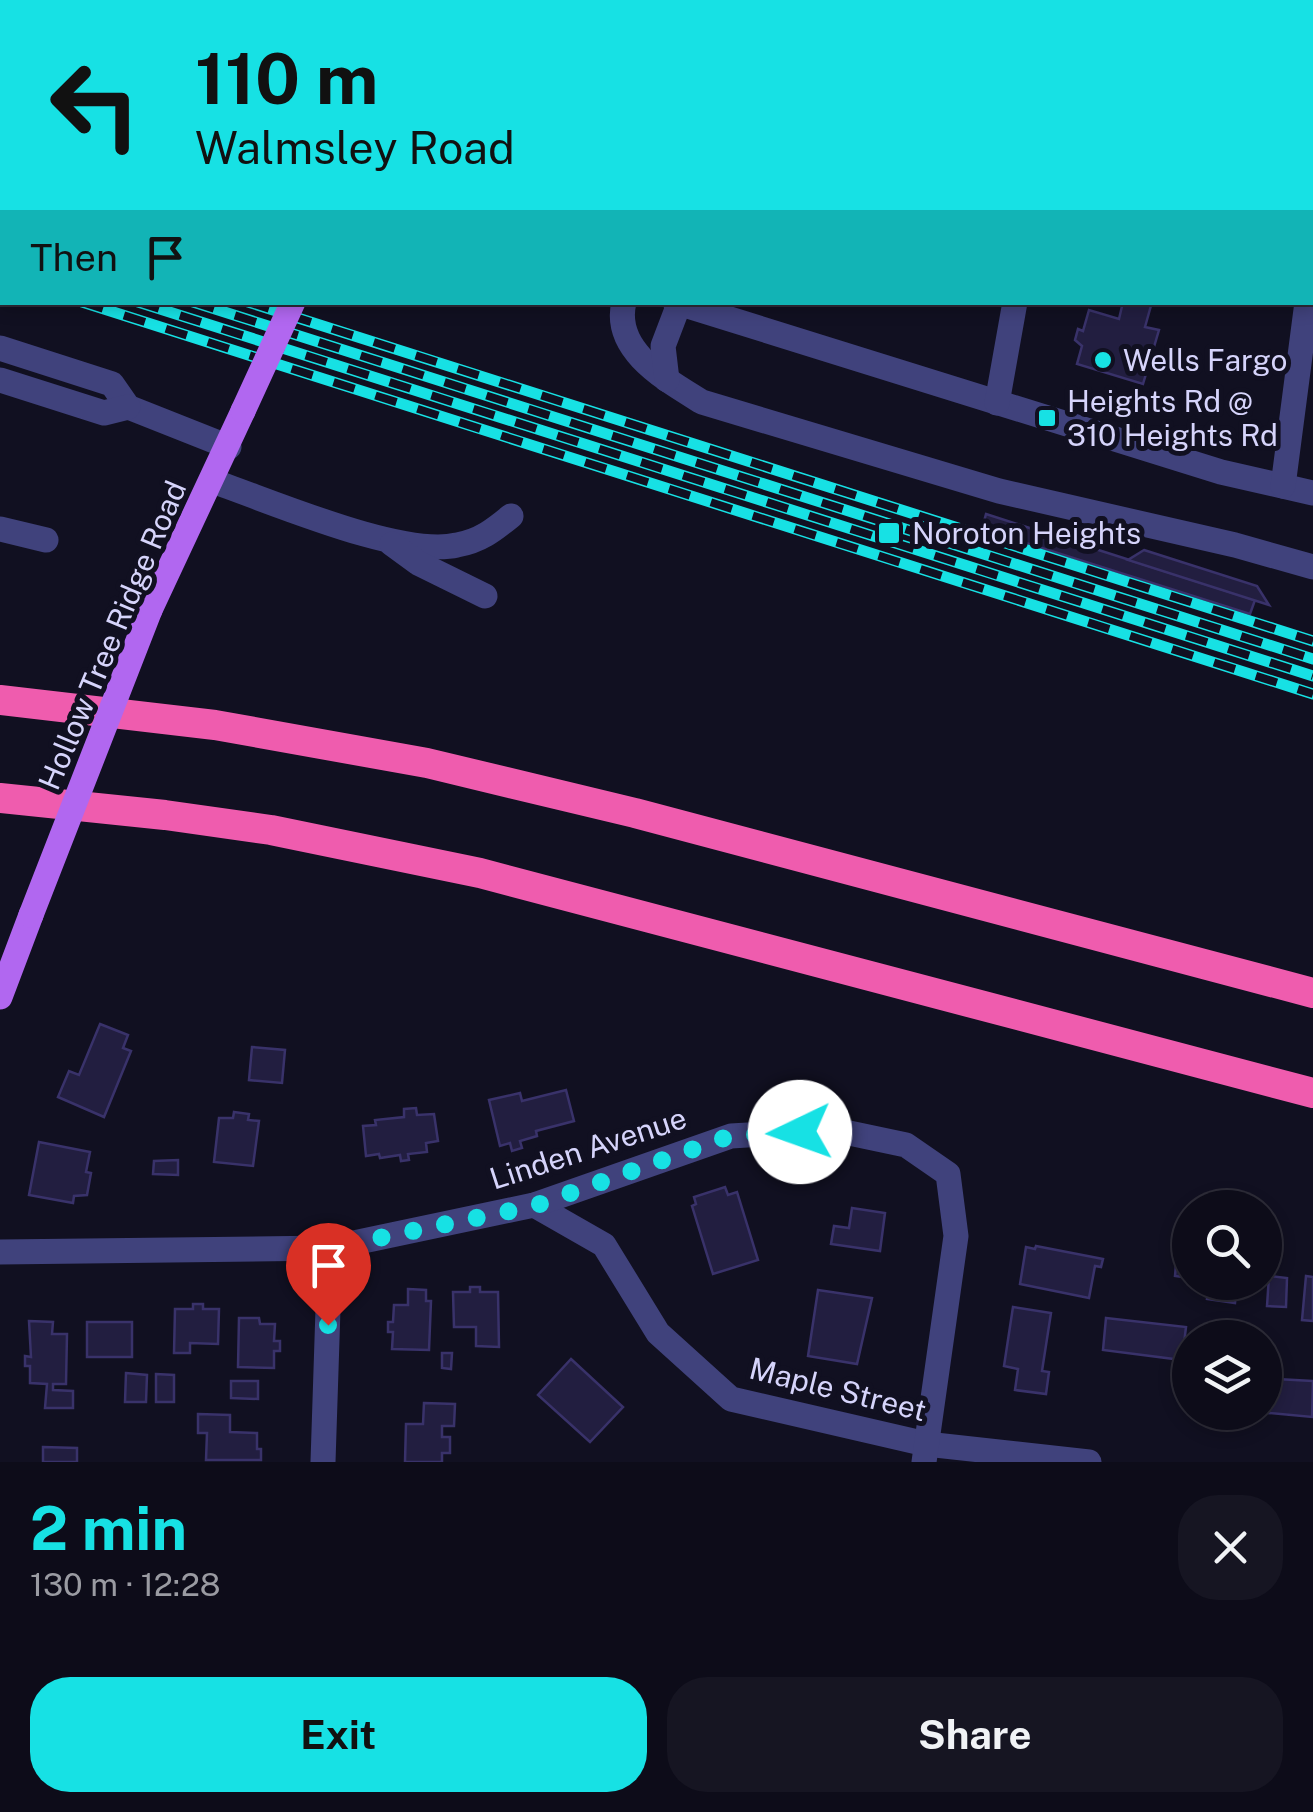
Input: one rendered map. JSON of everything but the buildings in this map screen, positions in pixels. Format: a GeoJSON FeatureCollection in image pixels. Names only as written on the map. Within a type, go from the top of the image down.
{"type":"FeatureCollection","features":[{"type":"Feature","properties":{"kind":"highway"},"geometry":{"type":"LineString","coordinates":[[0,700],[216,725],[428,763],[583,800],[1313,993]]}},
{"type":"Feature","properties":{"kind":"highway"},"geometry":{"type":"LineString","coordinates":[[0,798],[270,830],[480,873],[1313,1093]]}},
{"type":"Feature","properties":{"kind":"main road","name":"Hollow Tree Ridge Road"},"geometry":{"type":"LineString","coordinates":[[0,997],[150,610],[293,305]]}},
{"type":"Feature","properties":{"kind":"street"},"geometry":{"type":"LineString","coordinates":[[623,305],[620,320],[623,332],[639,356],[702,402],[999,491],[1235,545],[1313,567]]}},
{"type":"Feature","properties":{"kind":"street"},"geometry":{"type":"LineString","coordinates":[[668,380],[663,346],[676,305]]}},
{"type":"Feature","properties":{"kind":"street"},"geometry":{"type":"LineString","coordinates":[[683,305],[1222,472],[1313,494]]}},
{"type":"Feature","properties":{"kind":"street"},"geometry":{"type":"LineString","coordinates":[[997,402],[1014,305]]}},
{"type":"Feature","properties":{"kind":"street"},"geometry":{"type":"LineString","coordinates":[[1283,486],[1307,305]]}},
{"type":"Feature","properties":{"kind":"street"},"geometry":{"type":"LineString","coordinates":[[0,348],[112,384],[128,407],[229,447]]}},
{"type":"Feature","properties":{"kind":"street"},"geometry":{"type":"LineString","coordinates":[[0,380],[104,413],[128,407]]}},
{"type":"Feature","properties":{"kind":"street"},"geometry":{"type":"LineString","coordinates":[[212,481],[388,542],[454,547],[485,537],[511,516]]}},
{"type":"Feature","properties":{"kind":"street"},"geometry":{"type":"LineString","coordinates":[[0,529],[46,540]]}},
{"type":"Feature","properties":{"kind":"street"},"geometry":{"type":"LineString","coordinates":[[388,542],[418,563],[485,596]]}},
{"type":"Feature","properties":{"kind":"street","name":"Linden Avenue"},"geometry":{"type":"LineString","coordinates":[[0,1252],[330,1248],[534,1206],[730,1136],[835,1130],[906,1145],[948,1174],[956,1236],[925,1453]]}},
{"type":"Feature","properties":{"kind":"street","name":"Maple Street"},"geometry":{"type":"LineString","coordinates":[[534,1206],[604,1245],[658,1333],[732,1399],[925,1453],[1089,1462]]}},
{"type":"Feature","properties":{"kind":"street"},"geometry":{"type":"LineString","coordinates":[[323,1462],[330,1248]]}},
{"type":"Feature","properties":{"kind":"railway"},"geometry":{"type":"LineString","coordinates":[[91,305],[1313,694]]}},
{"type":"Feature","properties":{"kind":"railway"},"geometry":{"type":"LineString","coordinates":[[147,305],[1313,676]]}},
{"type":"Feature","properties":{"kind":"railway"},"geometry":{"type":"LineString","coordinates":[[202,305],[1313,659]]}},
{"type":"Feature","properties":{"kind":"railway"},"geometry":{"type":"LineString","coordinates":[[257,305],[1313,641]]}},
{"type":"Feature","properties":{"kind":"place","name":"Wells Fargo"},"geometry":{"type":"Point","coordinates":[1103,360]}},
{"type":"Feature","properties":{"kind":"place","name":"Heights Rd @ 310 Heights Rd"},"geometry":{"type":"Point","coordinates":[1047,418]}},
{"type":"Feature","properties":{"kind":"place","name":"Noroton Heights"},"geometry":{"type":"Point","coordinates":[889,533]}},
{"type":"Feature","properties":{"kind":"route"},"geometry":{"type":"LineString","coordinates":[[328,1325],[330,1248],[534,1206],[730,1136],[800,1132]]}}]}
